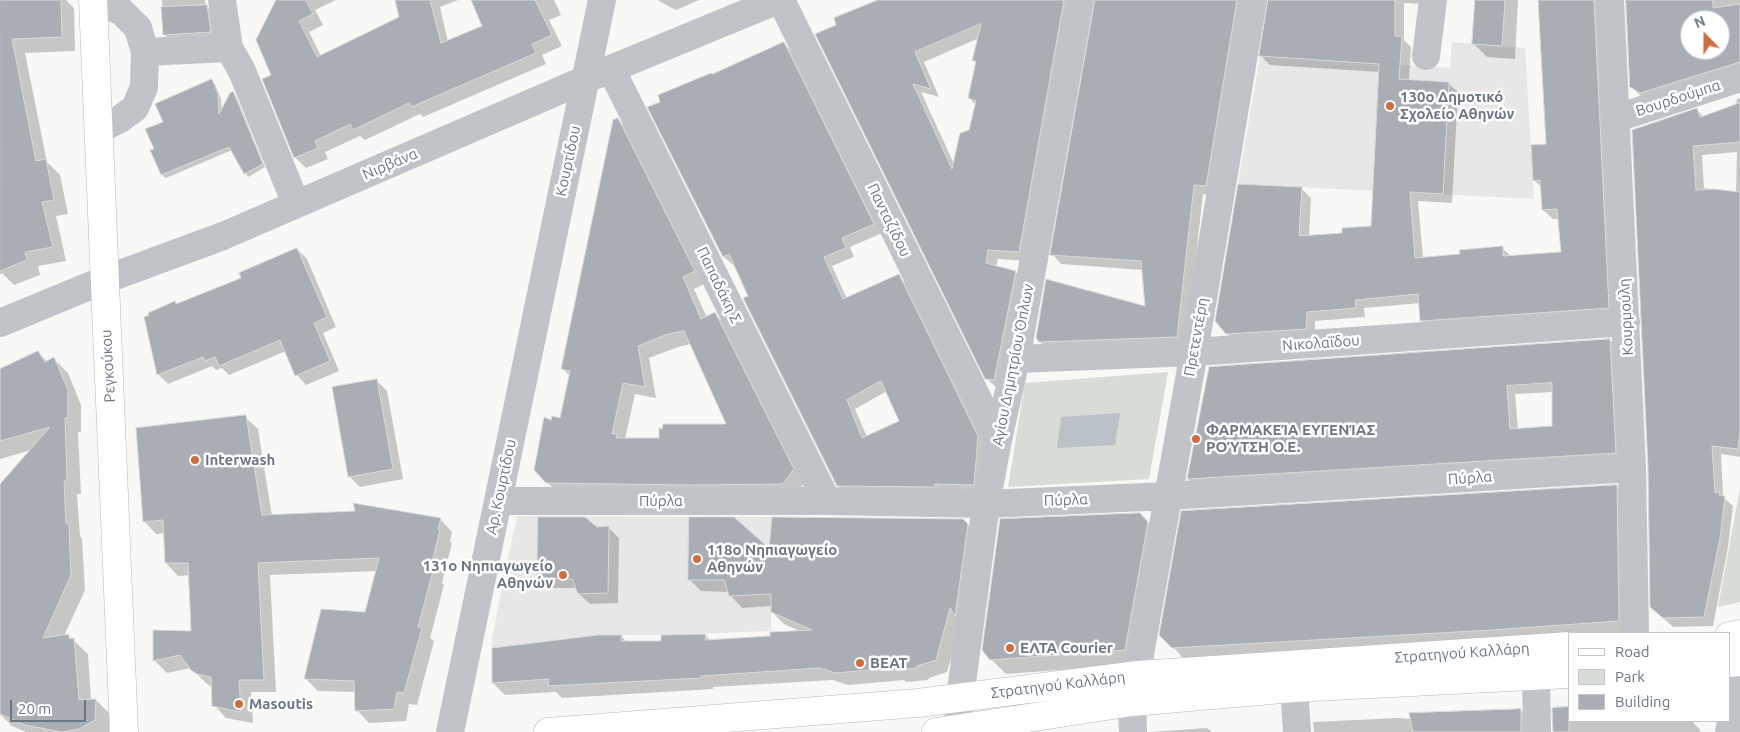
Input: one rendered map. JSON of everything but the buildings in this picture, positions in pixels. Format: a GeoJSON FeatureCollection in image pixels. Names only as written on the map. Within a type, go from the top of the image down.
{"type":"FeatureCollection","features":[{"type":"Feature","properties":{"kind":"main road","name":"Ρεγκούκου"},"geometry":{"type":"LineString","coordinates":[[93,0],[124,732]]}},
{"type":"Feature","properties":{"kind":"main road","name":"Στρατηγού Καλλάρη"},"geometry":{"type":"LineString","coordinates":[[548,732],[918,703],[1138,674],[1568,646]]}},
{"type":"Feature","properties":{"kind":"main road","name":"Στρατηγού Καλλάρη"},"geometry":{"type":"LineString","coordinates":[[950,731],[1132,702],[1294,688],[1568,674]]}},
{"type":"Feature","properties":{"kind":"street"},"geometry":{"type":"LineString","coordinates":[[93,0],[121,11],[138,28],[145,52],[144,87],[135,108],[120,119],[98,130]]}},
{"type":"Feature","properties":{"kind":"street"},"geometry":{"type":"LineString","coordinates":[[222,0],[229,48],[242,71],[296,204]]}},
{"type":"Feature","properties":{"kind":"street","name":"Κουρτίδου"},"geometry":{"type":"LineString","coordinates":[[535,321],[602,0]]}},
{"type":"Feature","properties":{"kind":"street","name":"Νιρβάνα"},"geometry":{"type":"LineString","coordinates":[[0,323],[104,280],[223,236],[584,80],[780,0]]}},
{"type":"Feature","properties":{"kind":"street","name":"Πανταζίδου"},"geometry":{"type":"LineString","coordinates":[[780,0],[998,440]]}},
{"type":"Feature","properties":{"kind":"street","name":"Αγίου Δημητρίου Όπλων"},"geometry":{"type":"LineString","coordinates":[[950,731],[960,698],[986,504],[1016,359],[1080,0]]}},
{"type":"Feature","properties":{"kind":"street","name":"Πρετεντέρη"},"geometry":{"type":"LineString","coordinates":[[1138,674],[1253,0]]}},
{"type":"Feature","properties":{"kind":"street"},"geometry":{"type":"LineString","coordinates":[[1426,56],[1433,0]]}},
{"type":"Feature","properties":{"kind":"street","name":"Κουρμούλη"},"geometry":{"type":"LineString","coordinates":[[1610,0],[1632,468],[1635,632]]}},
{"type":"Feature","properties":{"kind":"street"},"geometry":{"type":"LineString","coordinates":[[145,52],[229,48]]}},
{"type":"Feature","properties":{"kind":"street","name":"Παπαδάκη Σ"},"geometry":{"type":"LineString","coordinates":[[611,69],[826,501]]}},
{"type":"Feature","properties":{"kind":"street","name":"Βουρδούμπα"},"geometry":{"type":"LineString","coordinates":[[1616,118],[1740,78]]}},
{"type":"Feature","properties":{"kind":"street","name":"Αρ. Κουρτίδου"},"geometry":{"type":"LineString","coordinates":[[450,732],[535,321]]}},
{"type":"Feature","properties":{"kind":"street","name":"Νικολαΐδου"},"geometry":{"type":"LineString","coordinates":[[1016,359],[1194,352],[1626,322]]}},
{"type":"Feature","properties":{"kind":"street","name":"Πύρλα"},"geometry":{"type":"LineString","coordinates":[[498,501],[826,501],[986,504],[1168,496],[1632,468]]}},
{"type":"Feature","properties":{"kind":"street"},"geometry":{"type":"LineString","coordinates":[[1536,675],[1538,732]]}},
{"type":"Feature","properties":{"kind":"street"},"geometry":{"type":"LineString","coordinates":[[1729,732],[1740,677]]}},
{"type":"Feature","properties":{"kind":"street"},"geometry":{"type":"LineString","coordinates":[[1294,688],[1297,732]]}},
{"type":"Feature","properties":{"kind":"street"},"geometry":{"type":"LineString","coordinates":[[1132,702],[1133,732]]}},
{"type":"Feature","properties":{"kind":"shaded area","name":"130ο Δημοτικό Σχολείο Αθηνών"},"geometry":{"type":"Polygon","coordinates":[[[1452,42],[1525,48],[1534,199],[1238,184],[1260,56],[1450,68],[1452,42]]]}},
{"type":"Feature","properties":{"kind":"shaded area"},"geometry":{"type":"Polygon","coordinates":[[[1120,413],[1115,445],[1057,448],[1061,417],[1120,413]]]}},
{"type":"Feature","properties":{"kind":"shaded area"},"geometry":{"type":"Polygon","coordinates":[[[517,516],[772,517],[771,631],[598,635],[492,648],[492,638],[517,516]]]}},
{"type":"Feature","properties":{"kind":"green space"},"geometry":{"type":"Polygon","coordinates":[[[1168,372],[1149,479],[1008,487],[1025,383],[1168,372]]]}},
{"type":"Feature","properties":{"kind":"green space"},"geometry":{"type":"Polygon","coordinates":[[[1740,488],[1740,602],[1718,607],[1740,488]]]}},
{"type":"Feature","properties":{"kind":"place","name":"130ο Δημοτικό Σχολείο Αθηνών"},"geometry":{"type":"Point","coordinates":[1390,106]}},
{"type":"Feature","properties":{"kind":"place","name":"ΦΑΡΜΑΚΕΊΑ ΕΥΓΕΝΊΑΣ ΡΟΎΤΣΗ Ο.Ε."},"geometry":{"type":"Point","coordinates":[1196,439]}},
{"type":"Feature","properties":{"kind":"place","name":"Interwash"},"geometry":{"type":"Point","coordinates":[195,460]}},
{"type":"Feature","properties":{"kind":"place","name":"118ο Νηπιαγωγείο Αθηνών"},"geometry":{"type":"Point","coordinates":[697,559]}},
{"type":"Feature","properties":{"kind":"place","name":"131ο Νηπιαγωγείο Αθηνών"},"geometry":{"type":"Point","coordinates":[563,575]}},
{"type":"Feature","properties":{"kind":"place","name":"ΕΛΤΑ Courier"},"geometry":{"type":"Point","coordinates":[1010,648]}},
{"type":"Feature","properties":{"kind":"place","name":"ΒΕΑΤ"},"geometry":{"type":"Point","coordinates":[860,663]}},
{"type":"Feature","properties":{"kind":"place","name":"Masoutis"},"geometry":{"type":"Point","coordinates":[239,704]}}]}
